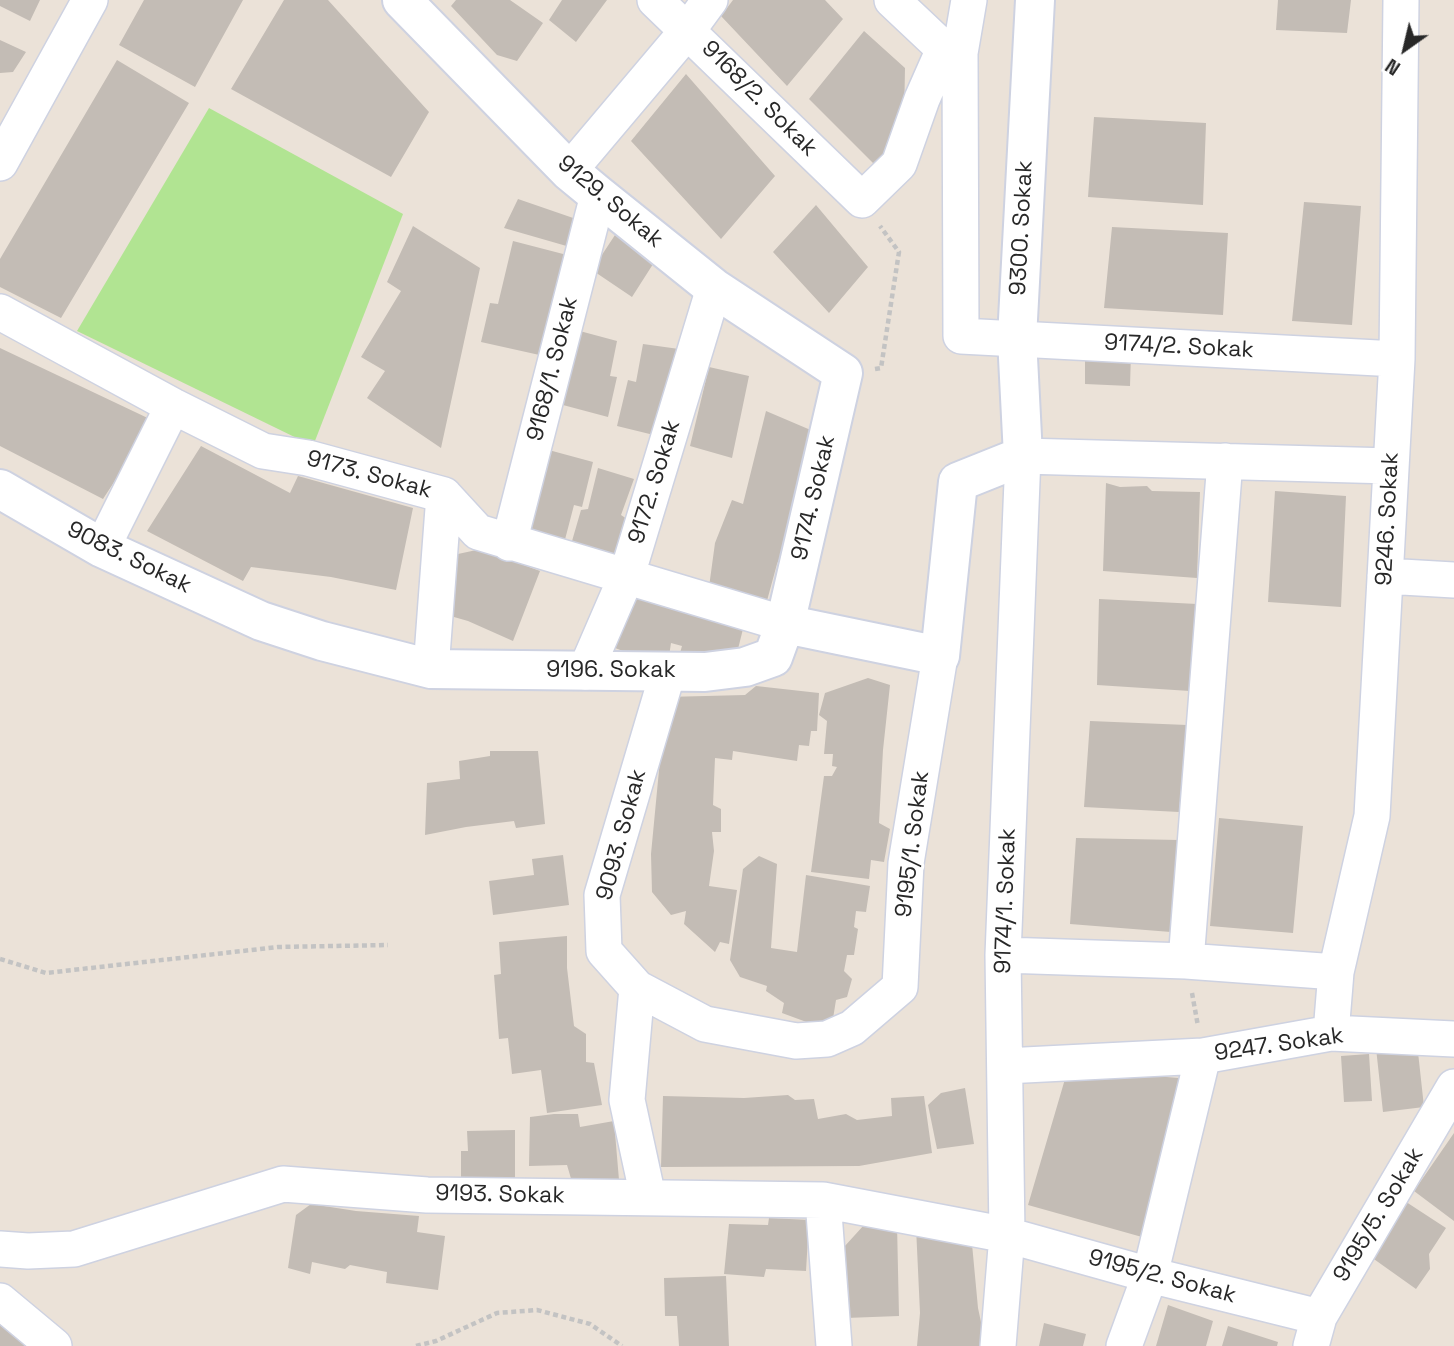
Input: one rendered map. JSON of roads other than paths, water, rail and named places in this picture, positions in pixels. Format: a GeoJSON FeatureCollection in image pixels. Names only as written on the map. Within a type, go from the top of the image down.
{"type":"FeatureCollection","features":[{"type":"Feature","properties":{"kind":"street"},"geometry":{"type":"LineString","coordinates":[[0,163],[90,0]]}},
{"type":"Feature","properties":{"kind":"street","name":"9129. Sokak"},"geometry":{"type":"LineString","coordinates":[[402,0],[569,171],[714,288],[843,373]]}},
{"type":"Feature","properties":{"kind":"street","name":"9168/2. Sokak"},"geometry":{"type":"LineString","coordinates":[[655,0],[862,200],[900,164],[922,99],[952,51]]}},
{"type":"Feature","properties":{"kind":"street"},"geometry":{"type":"LineString","coordinates":[[569,171],[688,30],[710,0]]}},
{"type":"Feature","properties":{"kind":"street"},"geometry":{"type":"LineString","coordinates":[[892,0],[952,51],[969,0]]}},
{"type":"Feature","properties":{"kind":"street","name":"9300. Sokak"},"geometry":{"type":"LineString","coordinates":[[1023,456],[1017,338],[1035,0]]}},
{"type":"Feature","properties":{"kind":"street","name":"9246. Sokak"},"geometry":{"type":"LineString","coordinates":[[1331,1033],[1336,972],[1372,816],[1397,359],[1401,0]]}},
{"type":"Feature","properties":{"kind":"street","name":"9174/2. Sokak"},"geometry":{"type":"LineString","coordinates":[[952,51],[961,336],[1397,359]]}},
{"type":"Feature","properties":{"kind":"street","name":"9168/1. Sokak"},"geometry":{"type":"LineString","coordinates":[[509,543],[598,195]]}},
{"type":"Feature","properties":{"kind":"street","name":"9172. Sokak"},"geometry":{"type":"LineString","coordinates":[[585,672],[627,575],[714,288]]}},
{"type":"Feature","properties":{"kind":"street","name":"9173. Sokak"},"geometry":{"type":"LineString","coordinates":[[0,312],[173,406],[263,451],[308,458],[444,495],[478,533],[785,624]]}},
{"type":"Feature","properties":{"kind":"street","name":"9174. Sokak"},"geometry":{"type":"LineString","coordinates":[[785,624],[843,373]]}},
{"type":"Feature","properties":{"kind":"street"},"geometry":{"type":"LineString","coordinates":[[102,548],[173,406]]}},
{"type":"Feature","properties":{"kind":"street"},"geometry":{"type":"LineString","coordinates":[[1023,456],[1391,466]]}},
{"type":"Feature","properties":{"kind":"street","name":"9195/1. Sokak"},"geometry":{"type":"LineString","coordinates":[[637,989],[705,1024],[796,1041],[827,1039],[852,1028],[900,987],[906,863],[940,656],[958,482],[1023,456]]}},
{"type":"Feature","properties":{"kind":"street","name":"9174/1. Sokak"},"geometry":{"type":"LineString","coordinates":[[999,1346],[1007,1235],[1003,955],[1023,456]]}},
{"type":"Feature","properties":{"kind":"street"},"geometry":{"type":"LineString","coordinates":[[1186,961],[1225,461]]}},
{"type":"Feature","properties":{"kind":"street","name":"9083. Sokak"},"geometry":{"type":"LineString","coordinates":[[0,489],[102,548],[261,621]]}},
{"type":"Feature","properties":{"kind":"street"},"geometry":{"type":"LineString","coordinates":[[431,669],[444,495]]}},
{"type":"Feature","properties":{"kind":"street"},"geometry":{"type":"LineString","coordinates":[[1385,576],[1454,580]]}},
{"type":"Feature","properties":{"kind":"street","name":"9196. Sokak"},"geometry":{"type":"LineString","coordinates":[[261,621],[322,641],[431,669],[585,672],[705,672],[745,667],[773,657],[785,624]]}},
{"type":"Feature","properties":{"kind":"street"},"geometry":{"type":"LineString","coordinates":[[785,624],[940,656]]}},
{"type":"Feature","properties":{"kind":"street","name":"9093. Sokak"},"geometry":{"type":"LineString","coordinates":[[637,989],[604,951],[601,895],[668,672]]}},
{"type":"Feature","properties":{"kind":"street"},"geometry":{"type":"LineString","coordinates":[[1003,955],[1186,961],[1336,972]]}},
{"type":"Feature","properties":{"kind":"street"},"geometry":{"type":"LineString","coordinates":[[637,989],[627,1100],[648,1197]]}},
{"type":"Feature","properties":{"kind":"street","name":"9247. Sokak"},"geometry":{"type":"LineString","coordinates":[[1124,1346],[1150,1275],[1203,1056],[1331,1033],[1454,1039]]}},
{"type":"Feature","properties":{"kind":"street"},"geometry":{"type":"LineString","coordinates":[[1005,1066],[1203,1056]]}},
{"type":"Feature","properties":{"kind":"street","name":"9195/5. Sokak"},"geometry":{"type":"LineString","coordinates":[[1315,1332],[1454,1087]]}},
{"type":"Feature","properties":{"kind":"street","name":"9193. Sokak"},"geometry":{"type":"LineString","coordinates":[[0,1250],[74,1249],[283,1184],[427,1195],[824,1200],[1007,1235]]}},
{"type":"Feature","properties":{"kind":"street"},"geometry":{"type":"LineString","coordinates":[[824,1200],[834,1346]]}},
{"type":"Feature","properties":{"kind":"street","name":"9195/2. Sokak"},"geometry":{"type":"LineString","coordinates":[[1007,1235],[1150,1275],[1315,1332]]}},
{"type":"Feature","properties":{"kind":"street"},"geometry":{"type":"LineString","coordinates":[[0,1301],[54,1346]]}}]}
